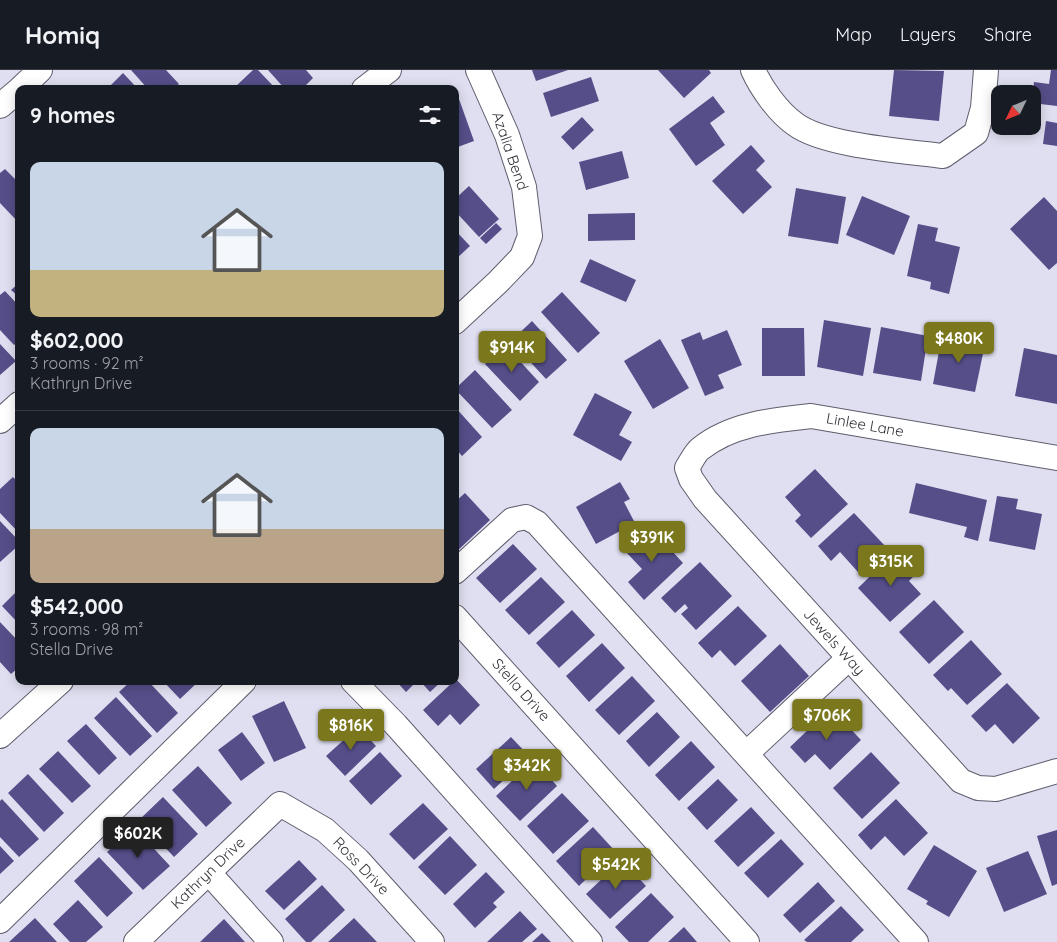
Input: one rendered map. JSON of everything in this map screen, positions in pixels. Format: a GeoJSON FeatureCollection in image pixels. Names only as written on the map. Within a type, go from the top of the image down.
{"type":"FeatureCollection","features":[{"type":"Feature","properties":{"kind":"street"},"geometry":{"type":"LineString","coordinates":[[23,85],[40,70]]}},
{"type":"Feature","properties":{"kind":"street"},"geometry":{"type":"LineString","coordinates":[[369,85],[389,70]]}},
{"type":"Feature","properties":{"kind":"street","name":"Azalia Bend"},"geometry":{"type":"LineString","coordinates":[[459,318],[522,257],[530,236],[524,187],[507,136],[478,70]]}},
{"type":"Feature","properties":{"kind":"street"},"geometry":{"type":"LineString","coordinates":[[753,70],[770,98],[794,124],[811,134],[846,142],[943,156],[976,133],[983,108],[986,70]]}},
{"type":"Feature","properties":{"kind":"street"},"geometry":{"type":"LineString","coordinates":[[0,106],[15,93]]}},
{"type":"Feature","properties":{"kind":"street"},"geometry":{"type":"LineString","coordinates":[[0,421],[15,408]]}},
{"type":"Feature","properties":{"kind":"street","name":"Linlee Lane"},"geometry":{"type":"LineString","coordinates":[[687,468],[699,450],[731,431],[776,420],[811,416],[1057,458]]}},
{"type":"Feature","properties":{"kind":"street","name":"Jewels Way"},"geometry":{"type":"LineString","coordinates":[[687,468],[691,480],[706,499],[961,782],[978,788],[996,789],[1057,771]]}},
{"type":"Feature","properties":{"kind":"street"},"geometry":{"type":"LineString","coordinates":[[459,568],[512,520],[526,517],[537,523],[916,942]]}},
{"type":"Feature","properties":{"kind":"street","name":"Stella Drive"},"geometry":{"type":"LineString","coordinates":[[459,621],[747,942]]}},
{"type":"Feature","properties":{"kind":"street"},"geometry":{"type":"LineString","coordinates":[[746,754],[849,658]]}},
{"type":"Feature","properties":{"kind":"street"},"geometry":{"type":"LineString","coordinates":[[0,736],[56,685]]}},
{"type":"Feature","properties":{"kind":"street"},"geometry":{"type":"LineString","coordinates":[[0,920],[240,685]]}},
{"type":"Feature","properties":{"kind":"street"},"geometry":{"type":"LineString","coordinates":[[357,685],[402,732],[590,942]]}},
{"type":"Feature","properties":{"kind":"street","name":"Kathryn Drive"},"geometry":{"type":"LineString","coordinates":[[136,942],[280,804]]}},
{"type":"Feature","properties":{"kind":"street","name":"Ross Drive"},"geometry":{"type":"LineString","coordinates":[[280,804],[325,830],[358,860],[432,942]]}},
{"type":"Feature","properties":{"kind":"street"},"geometry":{"type":"LineString","coordinates":[[208,872],[271,942]]}},
{"type":"Feature","properties":{"kind":"building"},"geometry":{"type":"Polygon","coordinates":[[[131,70],[166,70],[179,84],[178,85],[144,85],[131,70]]]}},
{"type":"Feature","properties":{"kind":"building"},"geometry":{"type":"Polygon","coordinates":[[[253,70],[258,70],[272,85],[237,85],[253,70]]]}},
{"type":"Feature","properties":{"kind":"building"},"geometry":{"type":"Polygon","coordinates":[[[268,70],[306,70],[313,78],[306,85],[281,85],[268,70]]]}},
{"type":"Feature","properties":{"kind":"building"},"geometry":{"type":"Polygon","coordinates":[[[532,70],[568,70],[536,81],[532,70]]]}},
{"type":"Feature","properties":{"kind":"building"},"geometry":{"type":"Polygon","coordinates":[[[658,70],[709,70],[711,73],[684,98],[658,70]]]}},
{"type":"Feature","properties":{"kind":"building"},"geometry":{"type":"Polygon","coordinates":[[[894,70],[944,71],[939,121],[889,116],[894,70]]]}},
{"type":"Feature","properties":{"kind":"building"},"geometry":{"type":"Polygon","coordinates":[[[1051,70],[1057,70],[1057,106],[1041,104],[1041,85],[1034,85],[1034,82],[1049,84],[1051,70]]]}},
{"type":"Feature","properties":{"kind":"building"},"geometry":{"type":"Polygon","coordinates":[[[123,73],[134,85],[111,85],[123,73]]]}},
{"type":"Feature","properties":{"kind":"building"},"geometry":{"type":"Polygon","coordinates":[[[591,77],[599,101],[551,117],[543,93],[591,77]]]}},
{"type":"Feature","properties":{"kind":"building"},"geometry":{"type":"Polygon","coordinates":[[[713,96],[725,112],[710,123],[725,145],[696,166],[669,129],[713,96]]]}},
{"type":"Feature","properties":{"kind":"building"},"geometry":{"type":"Polygon","coordinates":[[[459,99],[474,141],[459,147],[459,99]]]}},
{"type":"Feature","properties":{"kind":"building"},"geometry":{"type":"Polygon","coordinates":[[[582,117],[594,130],[573,150],[561,137],[582,117]]]}},
{"type":"Feature","properties":{"kind":"building"},"geometry":{"type":"Polygon","coordinates":[[[1046,121],[1057,123],[1057,146],[1043,144],[1046,121]]]}},
{"type":"Feature","properties":{"kind":"building"},"geometry":{"type":"Polygon","coordinates":[[[751,145],[765,161],[756,170],[772,187],[743,214],[712,181],[751,145]]]}},
{"type":"Feature","properties":{"kind":"building"},"geometry":{"type":"Polygon","coordinates":[[[622,151],[629,178],[586,190],[579,162],[622,151]]]}},
{"type":"Feature","properties":{"kind":"building"},"geometry":{"type":"Polygon","coordinates":[[[5,169],[15,179],[15,219],[0,203],[0,173],[5,169]]]}},
{"type":"Feature","properties":{"kind":"building"},"geometry":{"type":"Polygon","coordinates":[[[469,186],[499,219],[479,237],[459,215],[459,195],[469,186]]]}},
{"type":"Feature","properties":{"kind":"building"},"geometry":{"type":"Polygon","coordinates":[[[796,188],[846,197],[838,244],[788,236],[796,188]]]}},
{"type":"Feature","properties":{"kind":"building"},"geometry":{"type":"Polygon","coordinates":[[[862,196],[910,216],[894,255],[846,235],[862,196]]]}},
{"type":"Feature","properties":{"kind":"building"},"geometry":{"type":"Polygon","coordinates":[[[1044,197],[1057,211],[1057,263],[1049,270],[1010,229],[1044,197]]]}},
{"type":"Feature","properties":{"kind":"building"},"geometry":{"type":"Polygon","coordinates":[[[635,213],[635,240],[588,241],[588,214],[635,213]]]}},
{"type":"Feature","properties":{"kind":"building"},"geometry":{"type":"Polygon","coordinates":[[[496,223],[502,229],[486,244],[480,238],[496,223]]]}},
{"type":"Feature","properties":{"kind":"building"},"geometry":{"type":"Polygon","coordinates":[[[918,224],[938,228],[935,241],[960,247],[949,294],[930,289],[931,282],[907,276],[918,224]]]}},
{"type":"Feature","properties":{"kind":"building"},"geometry":{"type":"Polygon","coordinates":[[[459,234],[470,246],[459,256],[459,234]]]}},
{"type":"Feature","properties":{"kind":"building"},"geometry":{"type":"Polygon","coordinates":[[[590,259],[636,280],[626,302],[580,282],[590,259]]]}},
{"type":"Feature","properties":{"kind":"building"},"geometry":{"type":"Polygon","coordinates":[[[5,291],[15,302],[14,345],[0,330],[0,295],[5,291]]]}},
{"type":"Feature","properties":{"kind":"building"},"geometry":{"type":"Polygon","coordinates":[[[562,292],[600,333],[578,353],[541,312],[562,292]]]}},
{"type":"Feature","properties":{"kind":"building"},"geometry":{"type":"Polygon","coordinates":[[[824,320],[871,328],[863,376],[817,367],[824,320]]]}},
{"type":"Feature","properties":{"kind":"building"},"geometry":{"type":"Polygon","coordinates":[[[532,321],[567,360],[546,379],[511,341],[532,321]]]}},
{"type":"Feature","properties":{"kind":"building"},"geometry":{"type":"Polygon","coordinates":[[[881,327],[928,336],[921,381],[873,373],[881,327]]]}},
{"type":"Feature","properties":{"kind":"building"},"geometry":{"type":"Polygon","coordinates":[[[762,328],[804,328],[805,376],[762,376],[762,328]]]}},
{"type":"Feature","properties":{"kind":"building"},"geometry":{"type":"Polygon","coordinates":[[[727,330],[742,365],[718,375],[724,388],[705,396],[681,340],[700,332],[703,340],[727,330]]]}},
{"type":"Feature","properties":{"kind":"building"},"geometry":{"type":"Polygon","coordinates":[[[942,335],[985,344],[975,392],[933,384],[942,335]]]}},
{"type":"Feature","properties":{"kind":"building"},"geometry":{"type":"Polygon","coordinates":[[[660,339],[689,388],[653,409],[624,361],[660,339]]]}},
{"type":"Feature","properties":{"kind":"building"},"geometry":{"type":"Polygon","coordinates":[[[0,344],[15,362],[0,375],[0,344]]]}},
{"type":"Feature","properties":{"kind":"building"},"geometry":{"type":"Polygon","coordinates":[[[505,345],[539,382],[520,401],[485,364],[505,345]]]}},
{"type":"Feature","properties":{"kind":"building"},"geometry":{"type":"Polygon","coordinates":[[[1024,348],[1057,355],[1057,404],[1015,396],[1024,348]]]}},
{"type":"Feature","properties":{"kind":"building"},"geometry":{"type":"Polygon","coordinates":[[[475,370],[512,410],[492,428],[459,393],[459,385],[475,370]]]}},
{"type":"Feature","properties":{"kind":"building"},"geometry":{"type":"Polygon","coordinates":[[[595,393],[632,412],[619,435],[632,442],[621,461],[573,435],[595,393]]]}},
{"type":"Feature","properties":{"kind":"building"},"geometry":{"type":"Polygon","coordinates":[[[459,411],[482,437],[462,456],[459,453],[459,411]]]}},
{"type":"Feature","properties":{"kind":"building"},"geometry":{"type":"Polygon","coordinates":[[[815,469],[848,504],[811,538],[795,521],[801,515],[785,497],[815,469]]]}},
{"type":"Feature","properties":{"kind":"building"},"geometry":{"type":"Polygon","coordinates":[[[13,477],[15,479],[15,529],[0,513],[0,489],[13,477]]]}},
{"type":"Feature","properties":{"kind":"building"},"geometry":{"type":"Polygon","coordinates":[[[620,482],[630,499],[624,502],[635,523],[596,544],[576,507],[620,482]]]}},
{"type":"Feature","properties":{"kind":"building"},"geometry":{"type":"Polygon","coordinates":[[[916,483],[987,500],[978,541],[964,537],[967,527],[909,513],[916,483]]]}},
{"type":"Feature","properties":{"kind":"building"},"geometry":{"type":"Polygon","coordinates":[[[465,493],[490,520],[459,549],[459,498],[465,493]]]}},
{"type":"Feature","properties":{"kind":"building"},"geometry":{"type":"Polygon","coordinates":[[[997,496],[1018,499],[1016,509],[1042,514],[1035,550],[989,541],[997,496]]]}},
{"type":"Feature","properties":{"kind":"building"},"geometry":{"type":"Polygon","coordinates":[[[854,513],[886,547],[858,572],[840,552],[831,561],[818,546],[854,513]]]}},
{"type":"Feature","properties":{"kind":"building"},"geometry":{"type":"Polygon","coordinates":[[[0,521],[15,537],[15,549],[0,562],[0,521]]]}},
{"type":"Feature","properties":{"kind":"building"},"geometry":{"type":"Polygon","coordinates":[[[651,528],[683,563],[644,600],[628,582],[642,569],[626,552],[651,528]]]}},
{"type":"Feature","properties":{"kind":"building"},"geometry":{"type":"Polygon","coordinates":[[[513,544],[537,569],[500,603],[476,578],[513,544]]]}},
{"type":"Feature","properties":{"kind":"building"},"geometry":{"type":"Polygon","coordinates":[[[896,551],[917,573],[909,581],[921,594],[890,622],[858,588],[896,551]]]}},
{"type":"Feature","properties":{"kind":"building"},"geometry":{"type":"Polygon","coordinates":[[[700,562],[732,596],[696,630],[681,614],[688,608],[685,604],[675,613],[661,598],[700,562]]]}},
{"type":"Feature","properties":{"kind":"building"},"geometry":{"type":"Polygon","coordinates":[[[541,577],[565,602],[529,635],[505,610],[541,577]]]}},
{"type":"Feature","properties":{"kind":"building"},"geometry":{"type":"Polygon","coordinates":[[[15,593],[15,620],[2,606],[15,593]]]}},
{"type":"Feature","properties":{"kind":"building"},"geometry":{"type":"Polygon","coordinates":[[[934,600],[964,632],[929,664],[899,632],[934,600]]]}},
{"type":"Feature","properties":{"kind":"building"},"geometry":{"type":"Polygon","coordinates":[[[738,606],[767,636],[735,666],[720,650],[712,658],[698,643],[738,606]]]}},
{"type":"Feature","properties":{"kind":"building"},"geometry":{"type":"Polygon","coordinates":[[[572,610],[595,635],[559,668],[536,643],[572,610]]]}},
{"type":"Feature","properties":{"kind":"building"},"geometry":{"type":"Polygon","coordinates":[[[0,622],[15,638],[15,670],[11,674],[0,662],[0,622]]]}},
{"type":"Feature","properties":{"kind":"building"},"geometry":{"type":"Polygon","coordinates":[[[971,640],[1002,674],[967,705],[951,688],[948,691],[933,675],[971,640]]]}},
{"type":"Feature","properties":{"kind":"building"},"geometry":{"type":"Polygon","coordinates":[[[602,643],[625,668],[589,702],[566,676],[602,643]]]}},
{"type":"Feature","properties":{"kind":"building"},"geometry":{"type":"Polygon","coordinates":[[[780,644],[809,676],[770,712],[741,681],[780,644]]]}},
{"type":"Feature","properties":{"kind":"building"},"geometry":{"type":"Polygon","coordinates":[[[632,676],[655,701],[619,735],[595,710],[632,676]]]}},
{"type":"Feature","properties":{"kind":"building"},"geometry":{"type":"Polygon","coordinates":[[[459,682],[480,705],[460,725],[450,714],[438,726],[423,710],[450,685],[459,685],[459,682]]]}},
{"type":"Feature","properties":{"kind":"building"},"geometry":{"type":"Polygon","coordinates":[[[1007,683],[1040,718],[1013,744],[995,724],[986,732],[971,716],[1007,683]]]}},
{"type":"Feature","properties":{"kind":"building"},"geometry":{"type":"Polygon","coordinates":[[[127,685],[152,685],[178,713],[157,733],[119,692],[127,685]]]}},
{"type":"Feature","properties":{"kind":"building"},"geometry":{"type":"Polygon","coordinates":[[[167,685],[195,685],[180,699],[167,685]]]}},
{"type":"Feature","properties":{"kind":"building"},"geometry":{"type":"Polygon","coordinates":[[[400,685],[413,685],[406,692],[400,685]]]}},
{"type":"Feature","properties":{"kind":"building"},"geometry":{"type":"Polygon","coordinates":[[[424,685],[438,685],[430,692],[424,685]]]}},
{"type":"Feature","properties":{"kind":"building"},"geometry":{"type":"Polygon","coordinates":[[[116,697],[152,736],[130,756],[94,718],[116,697]]]}},
{"type":"Feature","properties":{"kind":"building"},"geometry":{"type":"Polygon","coordinates":[[[284,701],[306,748],[274,762],[252,716],[284,701]]]}},
{"type":"Feature","properties":{"kind":"building"},"geometry":{"type":"Polygon","coordinates":[[[831,708],[861,740],[830,770],[815,754],[805,763],[790,747],[831,708]]]}},
{"type":"Feature","properties":{"kind":"building"},"geometry":{"type":"Polygon","coordinates":[[[657,712],[680,737],[649,767],[626,741],[657,712]]]}},
{"type":"Feature","properties":{"kind":"building"},"geometry":{"type":"Polygon","coordinates":[[[86,724],[117,758],[99,775],[67,741],[86,724]]]}},
{"type":"Feature","properties":{"kind":"building"},"geometry":{"type":"Polygon","coordinates":[[[358,727],[376,746],[345,776],[326,756],[358,727]]]}},
{"type":"Feature","properties":{"kind":"building"},"geometry":{"type":"Polygon","coordinates":[[[242,732],[265,763],[241,781],[218,750],[242,732]]]}},
{"type":"Feature","properties":{"kind":"building"},"geometry":{"type":"Polygon","coordinates":[[[511,737],[529,756],[494,789],[476,769],[511,737]]]}},
{"type":"Feature","properties":{"kind":"building"},"geometry":{"type":"Polygon","coordinates":[[[691,741],[715,767],[679,801],[655,775],[691,741]]]}},
{"type":"Feature","properties":{"kind":"building"},"geometry":{"type":"Polygon","coordinates":[[[58,751],[91,786],[72,803],[39,769],[58,751]]]}},
{"type":"Feature","properties":{"kind":"building"},"geometry":{"type":"Polygon","coordinates":[[[380,752],[402,776],[371,805],[349,781],[380,752]]]}},
{"type":"Feature","properties":{"kind":"building"},"geometry":{"type":"Polygon","coordinates":[[[871,752],[900,783],[862,819],[833,788],[871,752]]]}},
{"type":"Feature","properties":{"kind":"building"},"geometry":{"type":"Polygon","coordinates":[[[534,760],[557,786],[520,821],[496,796],[534,760]]]}},
{"type":"Feature","properties":{"kind":"building"},"geometry":{"type":"Polygon","coordinates":[[[198,766],[232,803],[206,827],[172,790],[198,766]]]}},
{"type":"Feature","properties":{"kind":"building"},"geometry":{"type":"Polygon","coordinates":[[[28,774],[64,813],[44,832],[8,793],[28,774]]]}},
{"type":"Feature","properties":{"kind":"building"},"geometry":{"type":"Polygon","coordinates":[[[718,779],[738,800],[707,830],[687,808],[718,779]]]}},
{"type":"Feature","properties":{"kind":"building"},"geometry":{"type":"Polygon","coordinates":[[[562,793],[589,821],[553,854],[527,826],[562,793]]]}},
{"type":"Feature","properties":{"kind":"building"},"geometry":{"type":"Polygon","coordinates":[[[163,797],[198,834],[174,857],[139,820],[163,797]]]}},
{"type":"Feature","properties":{"kind":"building"},"geometry":{"type":"Polygon","coordinates":[[[2,799],[39,839],[19,857],[0,837],[0,801],[2,799]]]}},
{"type":"Feature","properties":{"kind":"building"},"geometry":{"type":"Polygon","coordinates":[[[896,799],[928,833],[904,856],[885,836],[871,850],[858,835],[896,799]]]}},
{"type":"Feature","properties":{"kind":"building"},"geometry":{"type":"Polygon","coordinates":[[[423,803],[448,829],[414,860],[389,834],[423,803]]]}},
{"type":"Feature","properties":{"kind":"building"},"geometry":{"type":"Polygon","coordinates":[[[751,807],[775,833],[738,867],[714,841],[751,807]]]}},
{"type":"Feature","properties":{"kind":"building"},"geometry":{"type":"Polygon","coordinates":[[[134,827],[170,866],[143,890],[107,852],[134,827]]]}},
{"type":"Feature","properties":{"kind":"building"},"geometry":{"type":"Polygon","coordinates":[[[593,827],[615,851],[579,886],[556,861],[593,827]]]}},
{"type":"Feature","properties":{"kind":"building"},"geometry":{"type":"Polygon","coordinates":[[[1057,830],[1057,884],[1052,886],[1037,836],[1057,830]]]}},
{"type":"Feature","properties":{"kind":"building"},"geometry":{"type":"Polygon","coordinates":[[[450,836],[477,865],[445,895],[418,867],[450,836]]]}},
{"type":"Feature","properties":{"kind":"building"},"geometry":{"type":"Polygon","coordinates":[[[781,839],[804,864],[768,898],[744,873],[781,839]]]}},
{"type":"Feature","properties":{"kind":"building"},"geometry":{"type":"Polygon","coordinates":[[[934,845],[977,871],[949,917],[926,904],[928,901],[907,889],[934,845]]]}},
{"type":"Feature","properties":{"kind":"building"},"geometry":{"type":"Polygon","coordinates":[[[0,846],[14,861],[0,874],[0,846]]]}},
{"type":"Feature","properties":{"kind":"building"},"geometry":{"type":"Polygon","coordinates":[[[1028,851],[1047,894],[1004,912],[986,868],[1028,851]]]}},
{"type":"Feature","properties":{"kind":"building"},"geometry":{"type":"Polygon","coordinates":[[[99,857],[133,893],[107,917],[74,881],[99,857]]]}},
{"type":"Feature","properties":{"kind":"building"},"geometry":{"type":"Polygon","coordinates":[[[299,860],[317,879],[284,910],[265,891],[299,860]]]}},
{"type":"Feature","properties":{"kind":"building"},"geometry":{"type":"Polygon","coordinates":[[[622,860],[646,886],[610,919],[586,894],[622,860]]]}},
{"type":"Feature","properties":{"kind":"building"},"geometry":{"type":"Polygon","coordinates":[[[486,872],[505,892],[493,903],[497,907],[475,928],[453,904],[486,872]]]}},
{"type":"Feature","properties":{"kind":"building"},"geometry":{"type":"Polygon","coordinates":[[[818,882],[835,901],[800,933],[783,915],[818,882]]]}},
{"type":"Feature","properties":{"kind":"building"},"geometry":{"type":"Polygon","coordinates":[[[322,885],[345,910],[311,942],[306,942],[285,919],[322,885]]]}},
{"type":"Feature","properties":{"kind":"building"},"geometry":{"type":"Polygon","coordinates":[[[651,893],[674,917],[648,942],[629,942],[615,927],[651,893]]]}},
{"type":"Feature","properties":{"kind":"building"},"geometry":{"type":"Polygon","coordinates":[[[78,900],[103,927],[86,942],[70,942],[53,924],[78,900]]]}},
{"type":"Feature","properties":{"kind":"building"},"geometry":{"type":"Polygon","coordinates":[[[841,906],[864,930],[851,942],[807,942],[804,940],[841,906]]]}},
{"type":"Feature","properties":{"kind":"building"},"geometry":{"type":"Polygon","coordinates":[[[520,911],[537,929],[522,942],[487,942],[520,911]]]}},
{"type":"Feature","properties":{"kind":"building"},"geometry":{"type":"Polygon","coordinates":[[[35,918],[57,942],[9,942],[35,918]]]}},
{"type":"Feature","properties":{"kind":"building"},"geometry":{"type":"Polygon","coordinates":[[[354,918],[377,942],[328,942],[354,918]]]}},
{"type":"Feature","properties":{"kind":"building"},"geometry":{"type":"Polygon","coordinates":[[[224,919],[245,942],[200,942],[224,919]]]}},
{"type":"Feature","properties":{"kind":"building"},"geometry":{"type":"Polygon","coordinates":[[[684,927],[697,942],[668,942],[684,927]]]}},
{"type":"Feature","properties":{"kind":"building"},"geometry":{"type":"Polygon","coordinates":[[[542,933],[551,942],[532,942],[542,933]]]}}]}
